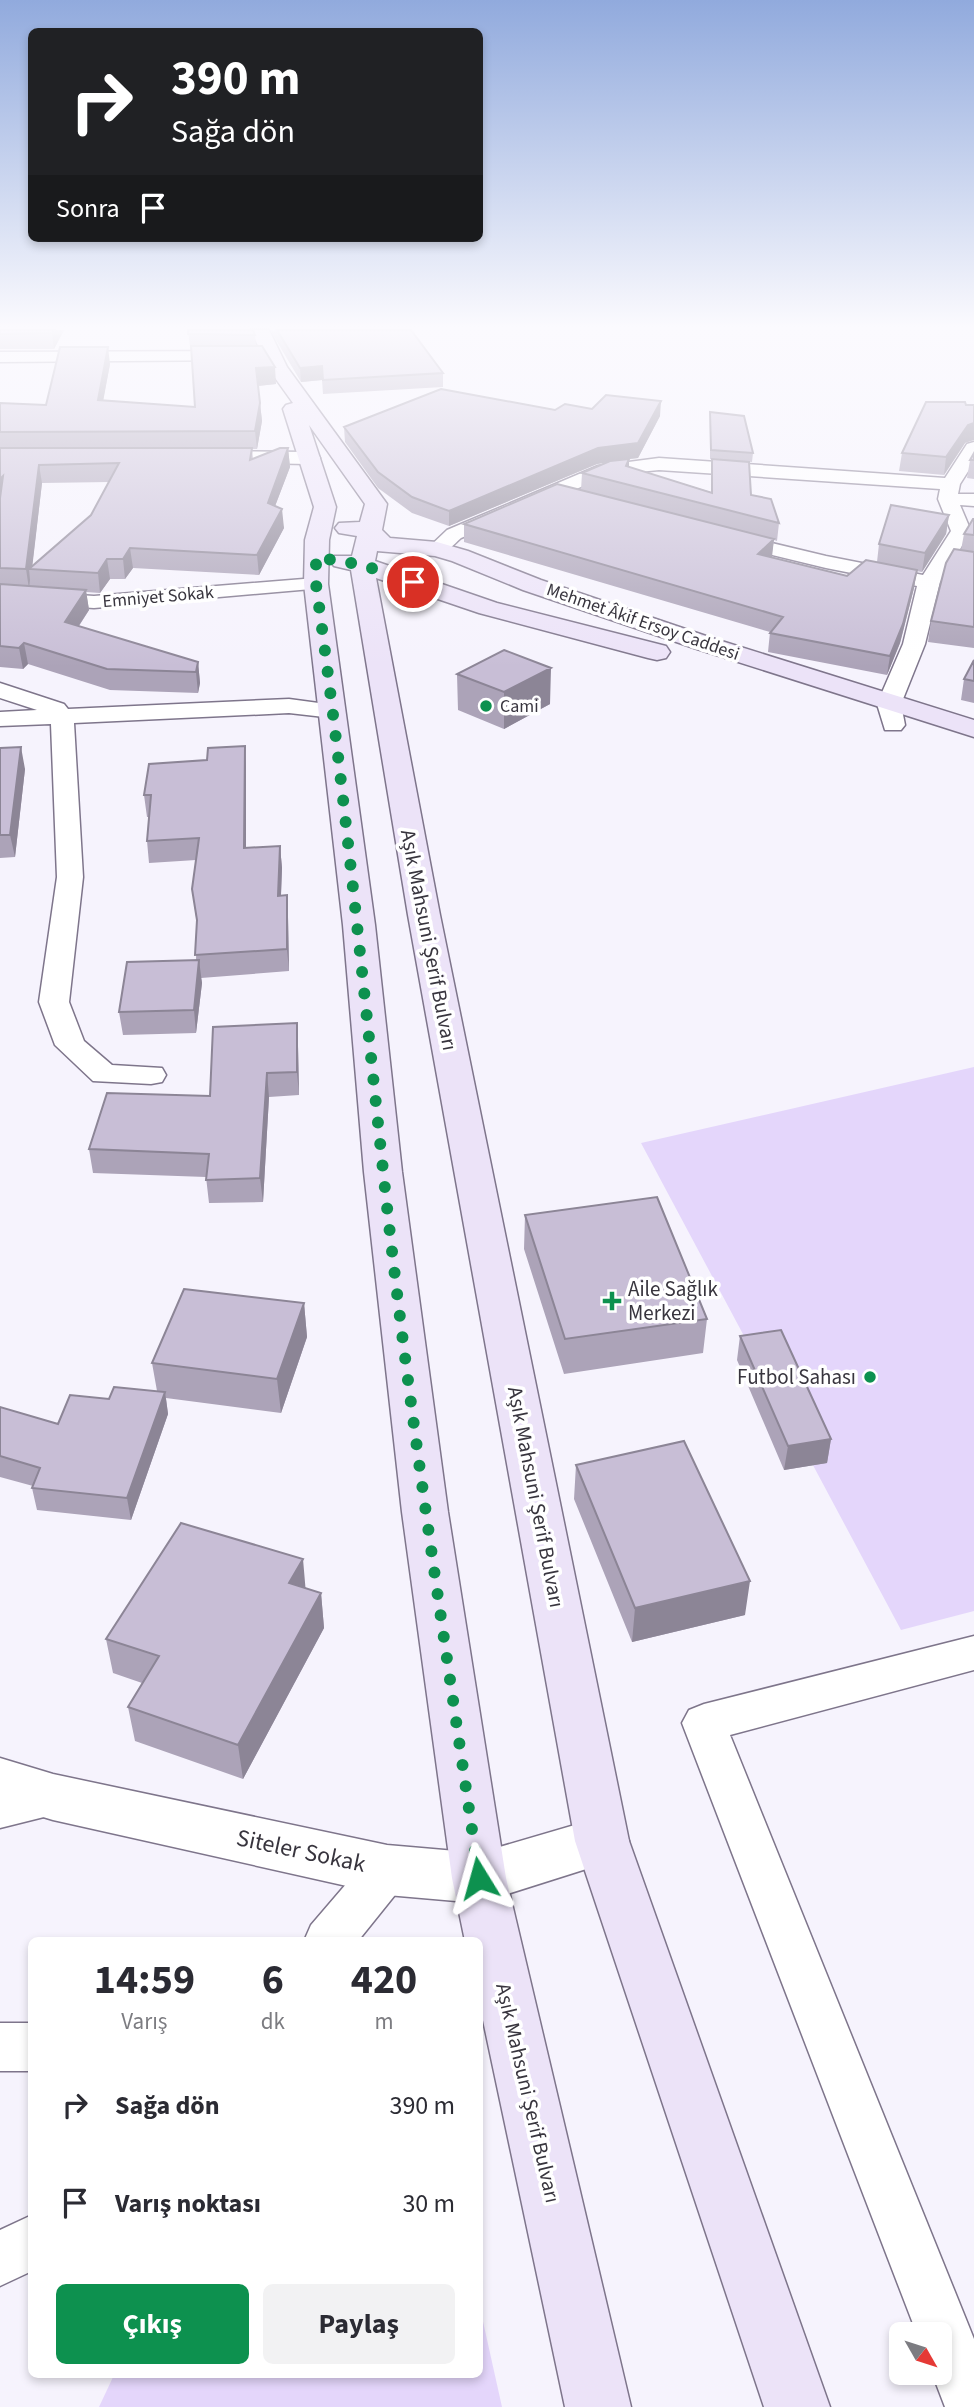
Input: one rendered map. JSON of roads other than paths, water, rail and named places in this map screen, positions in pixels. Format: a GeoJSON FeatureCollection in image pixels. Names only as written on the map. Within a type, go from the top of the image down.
{"type":"FeatureCollection","features":[{"type":"Feature","properties":{"kind":"main road","name":"Aşık Mahsuni Şerif Bulvarı"},"geometry":{"type":"LineString","coordinates":[[304,442],[325,507],[316,560],[359,925],[383,1172],[424,1498],[479,1878],[598,2407]]}},
{"type":"Feature","properties":{"kind":"main road"},"geometry":{"type":"LineString","coordinates":[[333,442],[386,515],[442,545]]}},
{"type":"Feature","properties":{"kind":"main road"},"geometry":{"type":"LineString","coordinates":[[365,547],[376,504]]}},
{"type":"Feature","properties":{"kind":"main road","name":"Mehmet Âkif Ersoy Caddesi"},"geometry":{"type":"LineString","coordinates":[[316,560],[340,527],[365,547],[488,608],[891,714],[974,729]]}},
{"type":"Feature","properties":{"kind":"main road","name":"Mehmet Âkif Ersoy Caddesi"},"geometry":{"type":"LineString","coordinates":[[316,560],[365,547],[442,545],[532,585],[891,714],[974,749]]}},
{"type":"Feature","properties":{"kind":"main road","name":"Aşık Mahsuni Şerif Bulvarı"},"geometry":{"type":"LineString","coordinates":[[365,547],[424,915],[603,1841],[797,2407]]}},
{"type":"Feature","properties":{"kind":"street"},"geometry":{"type":"LineString","coordinates":[[891,714],[914,644],[929,582],[953,560],[961,531],[949,491],[974,448]]}},
{"type":"Feature","properties":{"kind":"street"},"geometry":{"type":"LineString","coordinates":[[183,457],[309,458]]}},
{"type":"Feature","properties":{"kind":"street"},"geometry":{"type":"LineString","coordinates":[[442,545],[454,534],[604,470],[659,464],[949,491],[974,500]]}},
{"type":"Feature","properties":{"kind":"street"},"geometry":{"type":"LineString","coordinates":[[556,492],[582,499]]}},
{"type":"Feature","properties":{"kind":"street"},"geometry":{"type":"LineString","coordinates":[[710,534],[825,562],[929,582]]}},
{"type":"Feature","properties":{"kind":"street","name":"Emniyet Sokak"},"geometry":{"type":"LineString","coordinates":[[0,596],[94,602],[316,560]]}},
{"type":"Feature","properties":{"kind":"street"},"geometry":{"type":"LineString","coordinates":[[0,690],[67,714]]}},
{"type":"Feature","properties":{"kind":"street"},"geometry":{"type":"LineString","coordinates":[[0,719],[289,706],[333,710]]}},
{"type":"Feature","properties":{"kind":"street"},"geometry":{"type":"LineString","coordinates":[[67,714],[70,877],[54,1002],[70,1045],[104,1074],[152,1074]]}},
{"type":"Feature","properties":{"kind":"street"},"geometry":{"type":"LineString","coordinates":[[973,2407],[704,1723],[974,1653]]}},
{"type":"Feature","properties":{"kind":"street","name":"Siteler Sokak"},"geometry":{"type":"LineString","coordinates":[[0,1781],[53,1797],[387,1870],[479,1878],[603,1841]]}},
{"type":"Feature","properties":{"kind":"street"},"geometry":{"type":"LineString","coordinates":[[0,1808],[53,1797]]}},
{"type":"Feature","properties":{"kind":"street"},"geometry":{"type":"LineString","coordinates":[[331,1937],[387,1870]]}},
{"type":"Feature","properties":{"kind":"street"},"geometry":{"type":"LineString","coordinates":[[0,2047],[28,2047]]}},
{"type":"Feature","properties":{"kind":"street"},"geometry":{"type":"LineString","coordinates":[[0,2259],[28,2244]]}},
{"type":"Feature","properties":{"kind":"place","name":"Cami"},"geometry":{"type":"Point","coordinates":[486,706]}},
{"type":"Feature","properties":{"kind":"place","name":"Aile Sağlık Merkezi"},"geometry":{"type":"Point","coordinates":[612,1301]}},
{"type":"Feature","properties":{"kind":"place","name":"Futbol Sahası"},"geometry":{"type":"Point","coordinates":[870,1377]}}]}
